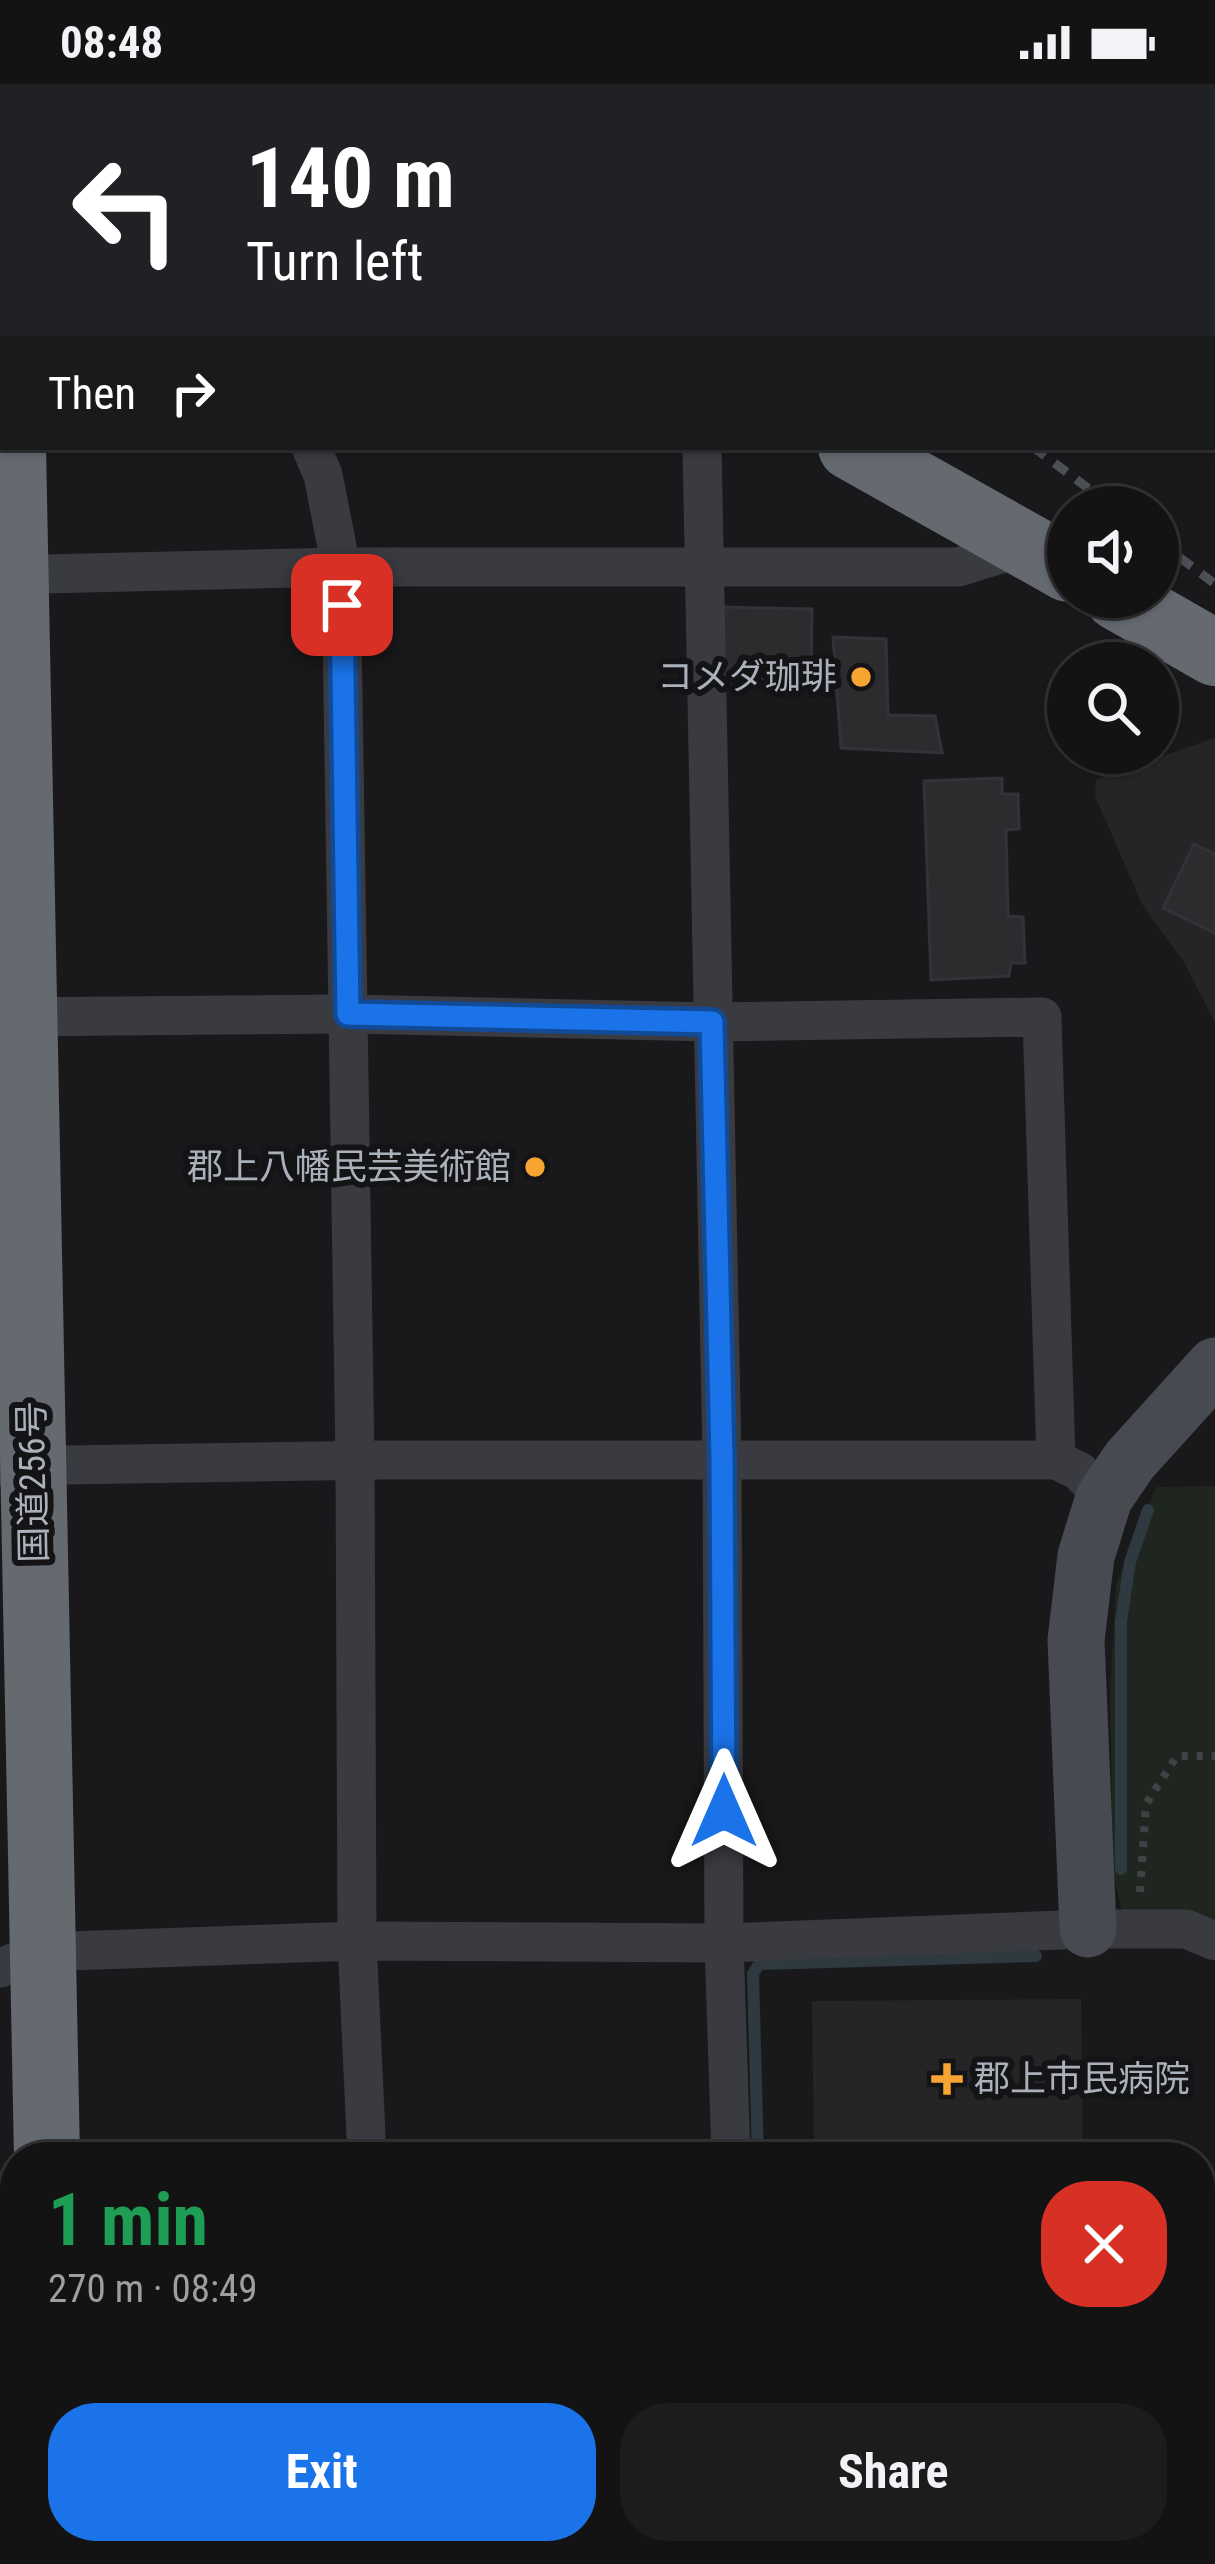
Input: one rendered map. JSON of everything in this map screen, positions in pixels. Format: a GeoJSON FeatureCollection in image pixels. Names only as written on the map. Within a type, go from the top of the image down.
{"type":"FeatureCollection","features":[{"type":"Feature","properties":{"kind":"highway","name":"国道256号"},"geometry":{"type":"LineString","coordinates":[[13,450],[9,575],[21,1960],[45,2142]]}},
{"type":"Feature","properties":{"kind":"highway"},"geometry":{"type":"LineString","coordinates":[[856,450],[1047,557]]}},
{"type":"Feature","properties":{"kind":"highway"},"geometry":{"type":"LineString","coordinates":[[1154,618],[1215,653]]}},
{"type":"Feature","properties":{"kind":"street"},"geometry":{"type":"LineString","coordinates":[[312,450],[323,475],[341,567],[357,1940],[366,2142]]}},
{"type":"Feature","properties":{"kind":"street"},"geometry":{"type":"LineString","coordinates":[[702,450],[731,2142]]}},
{"type":"Feature","properties":{"kind":"street"},"geometry":{"type":"LineString","coordinates":[[9,575],[341,567],[958,567],[1047,558]]}},
{"type":"Feature","properties":{"kind":"street"},"geometry":{"type":"LineString","coordinates":[[13,1017],[348,1014],[712,1022],[1042,1016],[1056,1460]]}},
{"type":"Feature","properties":{"kind":"street"},"geometry":{"type":"LineString","coordinates":[[1113,1929],[1076,1640],[1086,1556],[1104,1498],[1130,1460],[1206,1392]]}},
{"type":"Feature","properties":{"kind":"street"},"geometry":{"type":"LineString","coordinates":[[16,1466],[355,1460],[1056,1460],[1079,1471],[1104,1498]]}},
{"type":"Feature","properties":{"kind":"street"},"geometry":{"type":"LineString","coordinates":[[21,1960],[357,1940],[724,1943],[1186,1929],[1215,1941]]}},
{"type":"Feature","properties":{"kind":"path"},"geometry":{"type":"LineString","coordinates":[[1113,1929],[1146,1804],[1177,1756],[1215,1756]]}},
{"type":"Feature","properties":{"kind":"shaded area"},"geometry":{"type":"Polygon","coordinates":[[[1215,738],[1215,1023],[1185,964],[1142,904],[1095,796],[1096,779],[1111,774],[1179,774],[1179,750],[1215,738]]]}},
{"type":"Feature","properties":{"kind":"shaded area"},"geometry":{"type":"Polygon","coordinates":[[[1215,1486],[1215,1925],[1122,1911],[1113,1872],[1110,1689],[1116,1585],[1156,1487],[1215,1486]]]}},
{"type":"Feature","properties":{"kind":"shaded area","name":"郡上市民病院"},"geometry":{"type":"Polygon","coordinates":[[[1081,1999],[1083,2142],[814,2142],[812,2001],[1081,1999]]]}},
{"type":"Feature","properties":{"kind":"building"},"geometry":{"type":"Polygon","coordinates":[[[716,607],[812,609],[811,685],[714,683],[716,607]]]}},
{"type":"Feature","properties":{"kind":"building","name":"コメダ珈琲"},"geometry":{"type":"Polygon","coordinates":[[[833,637],[886,639],[888,715],[935,716],[942,753],[841,748],[833,637]]]}},
{"type":"Feature","properties":{"kind":"building"},"geometry":{"type":"Polygon","coordinates":[[[1002,778],[1002,794],[1018,794],[1019,829],[1006,830],[1008,916],[1023,917],[1025,963],[1011,963],[1009,976],[931,980],[924,781],[1002,778]]]}},
{"type":"Feature","properties":{"kind":"building"},"geometry":{"type":"Polygon","coordinates":[[[1194,844],[1215,854],[1215,933],[1163,908],[1194,844]]]}},
{"type":"Feature","properties":{"kind":"waterway"},"geometry":{"type":"LineString","coordinates":[[1121,1869],[1121,1622],[1130,1562],[1148,1510]]}},
{"type":"Feature","properties":{"kind":"waterway"},"geometry":{"type":"LineString","coordinates":[[758,2142],[753,1974],[759,1964],[1036,1956]]}},
{"type":"Feature","properties":{"kind":"railway"},"geometry":{"type":"LineString","coordinates":[[1037,450],[1085,486]]}},
{"type":"Feature","properties":{"kind":"railway"},"geometry":{"type":"LineString","coordinates":[[1179,557],[1215,584]]}},
{"type":"Feature","properties":{"kind":"place","name":"コメダ珈琲"},"geometry":{"type":"Point","coordinates":[861,677]}},
{"type":"Feature","properties":{"kind":"place","name":"郡上八幡民芸美術館"},"geometry":{"type":"Point","coordinates":[535,1167]}},
{"type":"Feature","properties":{"kind":"place","name":"郡上市民病院"},"geometry":{"type":"Point","coordinates":[947,2079]}},
{"type":"Feature","properties":{"kind":"route"},"geometry":{"type":"LineString","coordinates":[[342,605],[348,1014],[712,1022],[724,1811]]}}]}
